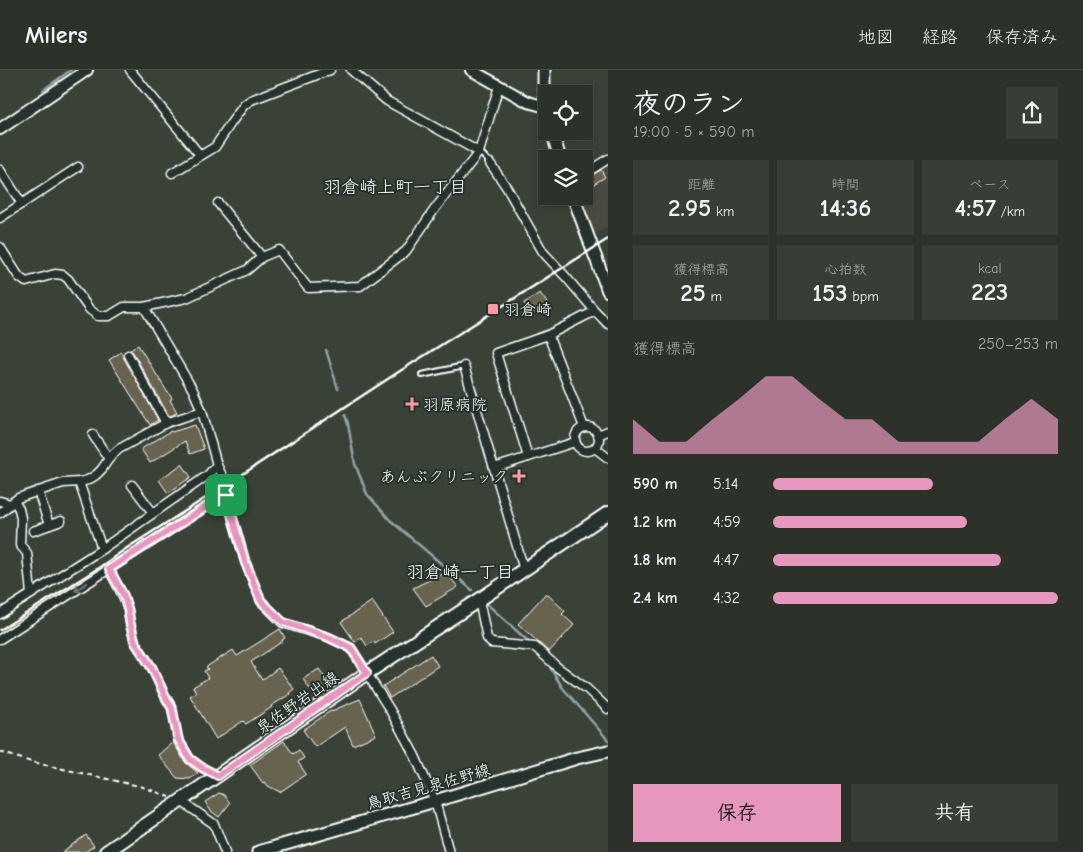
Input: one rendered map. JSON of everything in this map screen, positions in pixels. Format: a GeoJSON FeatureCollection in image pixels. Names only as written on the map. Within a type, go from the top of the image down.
{"type":"FeatureCollection","features":[{"type":"Feature","properties":{"kind":"main road"},"geometry":{"type":"LineString","coordinates":[[544,70],[544,85]]}},
{"type":"Feature","properties":{"kind":"main road"},"geometry":{"type":"LineString","coordinates":[[576,205],[608,291]]}},
{"type":"Feature","properties":{"kind":"main road","name":"泉佐野岩出線"},"geometry":{"type":"LineString","coordinates":[[106,852],[367,673],[608,513]]}},
{"type":"Feature","properties":{"kind":"main road","name":"鳥取吉見泉佐野線"},"geometry":{"type":"LineString","coordinates":[[258,852],[577,758],[608,751]]}},
{"type":"Feature","properties":{"kind":"street"},"geometry":{"type":"LineString","coordinates":[[0,128],[87,70]]}},
{"type":"Feature","properties":{"kind":"street"},"geometry":{"type":"LineString","coordinates":[[130,70],[200,155]]}},
{"type":"Feature","properties":{"kind":"street"},"geometry":{"type":"LineString","coordinates":[[172,173],[214,147],[230,123],[251,100],[330,70]]}},
{"type":"Feature","properties":{"kind":"street"},"geometry":{"type":"LineString","coordinates":[[351,70],[387,101],[479,152]]}},
{"type":"Feature","properties":{"kind":"street"},"geometry":{"type":"LineString","coordinates":[[471,70],[528,102],[538,105]]}},
{"type":"Feature","properties":{"kind":"street"},"geometry":{"type":"LineString","coordinates":[[0,247],[18,277],[26,282],[55,274],[63,275],[68,279],[89,309],[98,316],[109,316],[124,307],[144,307],[186,298],[247,270],[262,257],[279,250],[308,288],[360,286],[406,251],[434,210],[479,152],[499,86]]}},
{"type":"Feature","properties":{"kind":"street"},"geometry":{"type":"LineString","coordinates":[[593,168],[608,159]]}},
{"type":"Feature","properties":{"kind":"street"},"geometry":{"type":"LineString","coordinates":[[490,163],[507,188],[543,252],[594,312],[608,324]]}},
{"type":"Feature","properties":{"kind":"street"},"geometry":{"type":"LineString","coordinates":[[0,218],[78,167]]}},
{"type":"Feature","properties":{"kind":"street"},"geometry":{"type":"LineString","coordinates":[[0,170],[22,204]]}},
{"type":"Feature","properties":{"kind":"street"},"geometry":{"type":"LineString","coordinates":[[218,203],[262,257]]}},
{"type":"Feature","properties":{"kind":"street"},"geometry":{"type":"LineString","coordinates":[[144,307],[185,375],[202,411],[217,465],[224,480],[226,495],[245,562],[261,601],[283,622],[328,637],[351,648],[390,710],[415,756],[435,801],[448,852]]}},
{"type":"Feature","properties":{"kind":"street"},"geometry":{"type":"LineString","coordinates":[[528,457],[496,353],[548,335],[594,312]]}},
{"type":"Feature","properties":{"kind":"street"},"geometry":{"type":"LineString","coordinates":[[548,335],[584,427]]}},
{"type":"Feature","properties":{"kind":"street"},"geometry":{"type":"LineString","coordinates":[[128,355],[166,423]]}},
{"type":"Feature","properties":{"kind":"street"},"geometry":{"type":"LineString","coordinates":[[464,366],[524,570]]}},
{"type":"Feature","properties":{"kind":"street"},"geometry":{"type":"LineString","coordinates":[[0,513],[18,498],[63,483],[88,480],[96,475],[120,449],[166,423],[202,411]]}},
{"type":"Feature","properties":{"kind":"street"},"geometry":{"type":"LineString","coordinates":[[584,427],[591,428],[598,435],[595,448],[591,450],[583,450],[575,442],[578,431],[584,427]]}},
{"type":"Feature","properties":{"kind":"street"},"geometry":{"type":"LineString","coordinates":[[598,435],[608,431]]}},
{"type":"Feature","properties":{"kind":"street"},"geometry":{"type":"LineString","coordinates":[[93,435],[109,459]]}},
{"type":"Feature","properties":{"kind":"street"},"geometry":{"type":"LineString","coordinates":[[494,468],[575,442]]}},
{"type":"Feature","properties":{"kind":"street"},"geometry":{"type":"LineString","coordinates":[[595,448],[608,458]]}},
{"type":"Feature","properties":{"kind":"street"},"geometry":{"type":"LineString","coordinates":[[0,614],[102,549],[208,475],[217,465]]}},
{"type":"Feature","properties":{"kind":"street"},"geometry":{"type":"LineString","coordinates":[[79,482],[102,549]]}},
{"type":"Feature","properties":{"kind":"street"},"geometry":{"type":"LineString","coordinates":[[132,486],[153,513]]}},
{"type":"Feature","properties":{"kind":"street"},"geometry":{"type":"LineString","coordinates":[[38,491],[49,525]]}},
{"type":"Feature","properties":{"kind":"street"},"geometry":{"type":"LineString","coordinates":[[0,639],[226,495]]}},
{"type":"Feature","properties":{"kind":"street"},"geometry":{"type":"LineString","coordinates":[[0,501],[12,503],[19,509],[21,518],[20,545],[27,553],[31,594]]}},
{"type":"Feature","properties":{"kind":"street"},"geometry":{"type":"LineString","coordinates":[[33,531],[61,521]]}},
{"type":"Feature","properties":{"kind":"street"},"geometry":{"type":"LineString","coordinates":[[109,569],[124,596],[135,642],[152,668],[172,708],[178,739],[190,759],[218,776]]}},
{"type":"Feature","properties":{"kind":"street"},"geometry":{"type":"LineString","coordinates":[[479,600],[488,638],[491,643],[535,647],[557,667],[587,689],[608,709]]}},
{"type":"Feature","properties":{"kind":"street"},"geometry":{"type":"LineString","coordinates":[[182,801],[214,824],[225,852]]}},
{"type":"Feature","properties":{"kind":"lane"},"geometry":{"type":"LineString","coordinates":[[479,152],[490,163]]}},
{"type":"Feature","properties":{"kind":"lane"},"geometry":{"type":"LineString","coordinates":[[422,375],[464,366]]}},
{"type":"Feature","properties":{"kind":"path"},"geometry":{"type":"LineString","coordinates":[[0,752],[28,761],[144,787],[182,801]]}},
{"type":"Feature","properties":{"kind":"shaded area"},"geometry":{"type":"Polygon","coordinates":[[[608,161],[608,226],[592,236],[581,205],[593,205],[593,171],[608,161]]]}},
{"type":"Feature","properties":{"kind":"building"},"geometry":{"type":"Polygon","coordinates":[[[601,170],[605,177],[593,184],[593,175],[601,170]]]}},
{"type":"Feature","properties":{"kind":"building"},"geometry":{"type":"Polygon","coordinates":[[[540,293],[547,303],[529,316],[524,308],[526,307],[524,303],[540,293]]]}},
{"type":"Feature","properties":{"kind":"building"},"geometry":{"type":"Polygon","coordinates":[[[138,345],[172,399],[170,400],[177,412],[173,415],[169,416],[133,352],[130,350],[138,345]]]}},
{"type":"Feature","properties":{"kind":"building"},"geometry":{"type":"Polygon","coordinates":[[[121,352],[158,420],[150,425],[109,360],[121,352]]]}},
{"type":"Feature","properties":{"kind":"building"},"geometry":{"type":"Polygon","coordinates":[[[195,425],[204,449],[190,454],[185,441],[150,463],[141,449],[171,431],[195,425]]]}},
{"type":"Feature","properties":{"kind":"building"},"geometry":{"type":"Polygon","coordinates":[[[182,464],[191,477],[168,493],[159,480],[182,464]]]}},
{"type":"Feature","properties":{"kind":"building"},"geometry":{"type":"Polygon","coordinates":[[[446,572],[458,587],[426,606],[413,588],[446,572]]]}},
{"type":"Feature","properties":{"kind":"building"},"geometry":{"type":"Polygon","coordinates":[[[546,593],[565,611],[562,614],[574,625],[549,652],[518,624],[546,593]]]}},
{"type":"Feature","properties":{"kind":"building"},"geometry":{"type":"Polygon","coordinates":[[[372,601],[393,632],[375,644],[374,641],[367,646],[361,637],[355,642],[341,622],[372,601]]]}},
{"type":"Feature","properties":{"kind":"building"},"geometry":{"type":"Polygon","coordinates":[[[280,629],[285,638],[283,641],[251,662],[262,680],[278,668],[294,689],[290,694],[246,724],[243,721],[216,739],[190,696],[196,692],[193,687],[208,678],[204,671],[208,669],[206,667],[233,650],[237,656],[280,629]]]}},
{"type":"Feature","properties":{"kind":"building"},"geometry":{"type":"Polygon","coordinates":[[[431,655],[438,666],[390,698],[383,686],[431,655]]]}},
{"type":"Feature","properties":{"kind":"building"},"geometry":{"type":"Polygon","coordinates":[[[319,669],[330,685],[314,695],[303,679],[319,669]]]}},
{"type":"Feature","properties":{"kind":"building"},"geometry":{"type":"Polygon","coordinates":[[[360,699],[376,735],[353,745],[345,727],[315,747],[303,730],[329,712],[360,699]]]}},
{"type":"Feature","properties":{"kind":"building"},"geometry":{"type":"Polygon","coordinates":[[[284,741],[293,754],[299,750],[304,758],[298,762],[306,774],[280,792],[268,786],[265,782],[263,783],[250,765],[284,741]]]}},
{"type":"Feature","properties":{"kind":"building"},"geometry":{"type":"Polygon","coordinates":[[[173,742],[185,762],[198,773],[190,779],[177,778],[158,755],[173,742]]]}},
{"type":"Feature","properties":{"kind":"building"},"geometry":{"type":"Polygon","coordinates":[[[219,793],[224,795],[230,803],[219,817],[211,811],[205,802],[219,793]]]}},
{"type":"Feature","properties":{"kind":"building"},"geometry":{"type":"Polygon","coordinates":[[[86,835],[94,846],[85,852],[62,852],[86,835]]]}},
{"type":"Feature","properties":{"kind":"waterway"},"geometry":{"type":"LineString","coordinates":[[43,90],[71,70]]}},
{"type":"Feature","properties":{"kind":"waterway"},"geometry":{"type":"LineString","coordinates":[[326,350],[338,389]]}},
{"type":"Feature","properties":{"kind":"waterway"},"geometry":{"type":"LineString","coordinates":[[345,415],[355,464],[367,494],[390,520],[472,590]]}},
{"type":"Feature","properties":{"kind":"waterway"},"geometry":{"type":"LineString","coordinates":[[487,604],[528,641]]}},
{"type":"Feature","properties":{"kind":"waterway"},"geometry":{"type":"LineString","coordinates":[[550,667],[562,687],[608,740]]}},
{"type":"Feature","properties":{"kind":"railway"},"geometry":{"type":"LineString","coordinates":[[0,630],[608,239]]}},
{"type":"Feature","properties":{"kind":"place","name":"羽倉崎"},"geometry":{"type":"Point","coordinates":[493,309]}},
{"type":"Feature","properties":{"kind":"place","name":"羽原病院"},"geometry":{"type":"Point","coordinates":[412,404]}},
{"type":"Feature","properties":{"kind":"place","name":"あんぶクリニック"},"geometry":{"type":"Point","coordinates":[519,476]}},
{"type":"Feature","properties":{"kind":"district","name":"羽倉崎上町一丁目"},"geometry":{"type":"Point","coordinates":[395,187]}},
{"type":"Feature","properties":{"kind":"district","name":"羽倉崎一丁目"},"geometry":{"type":"Point","coordinates":[460,572]}},
{"type":"Feature","properties":{"kind":"route"},"geometry":{"type":"LineString","coordinates":[[226,495],[245,562],[261,601],[283,622],[328,637],[351,648],[367,673],[218,776],[190,759],[178,739],[172,708],[152,668],[138,649],[124,596],[109,569],[226,495]]}}]}
